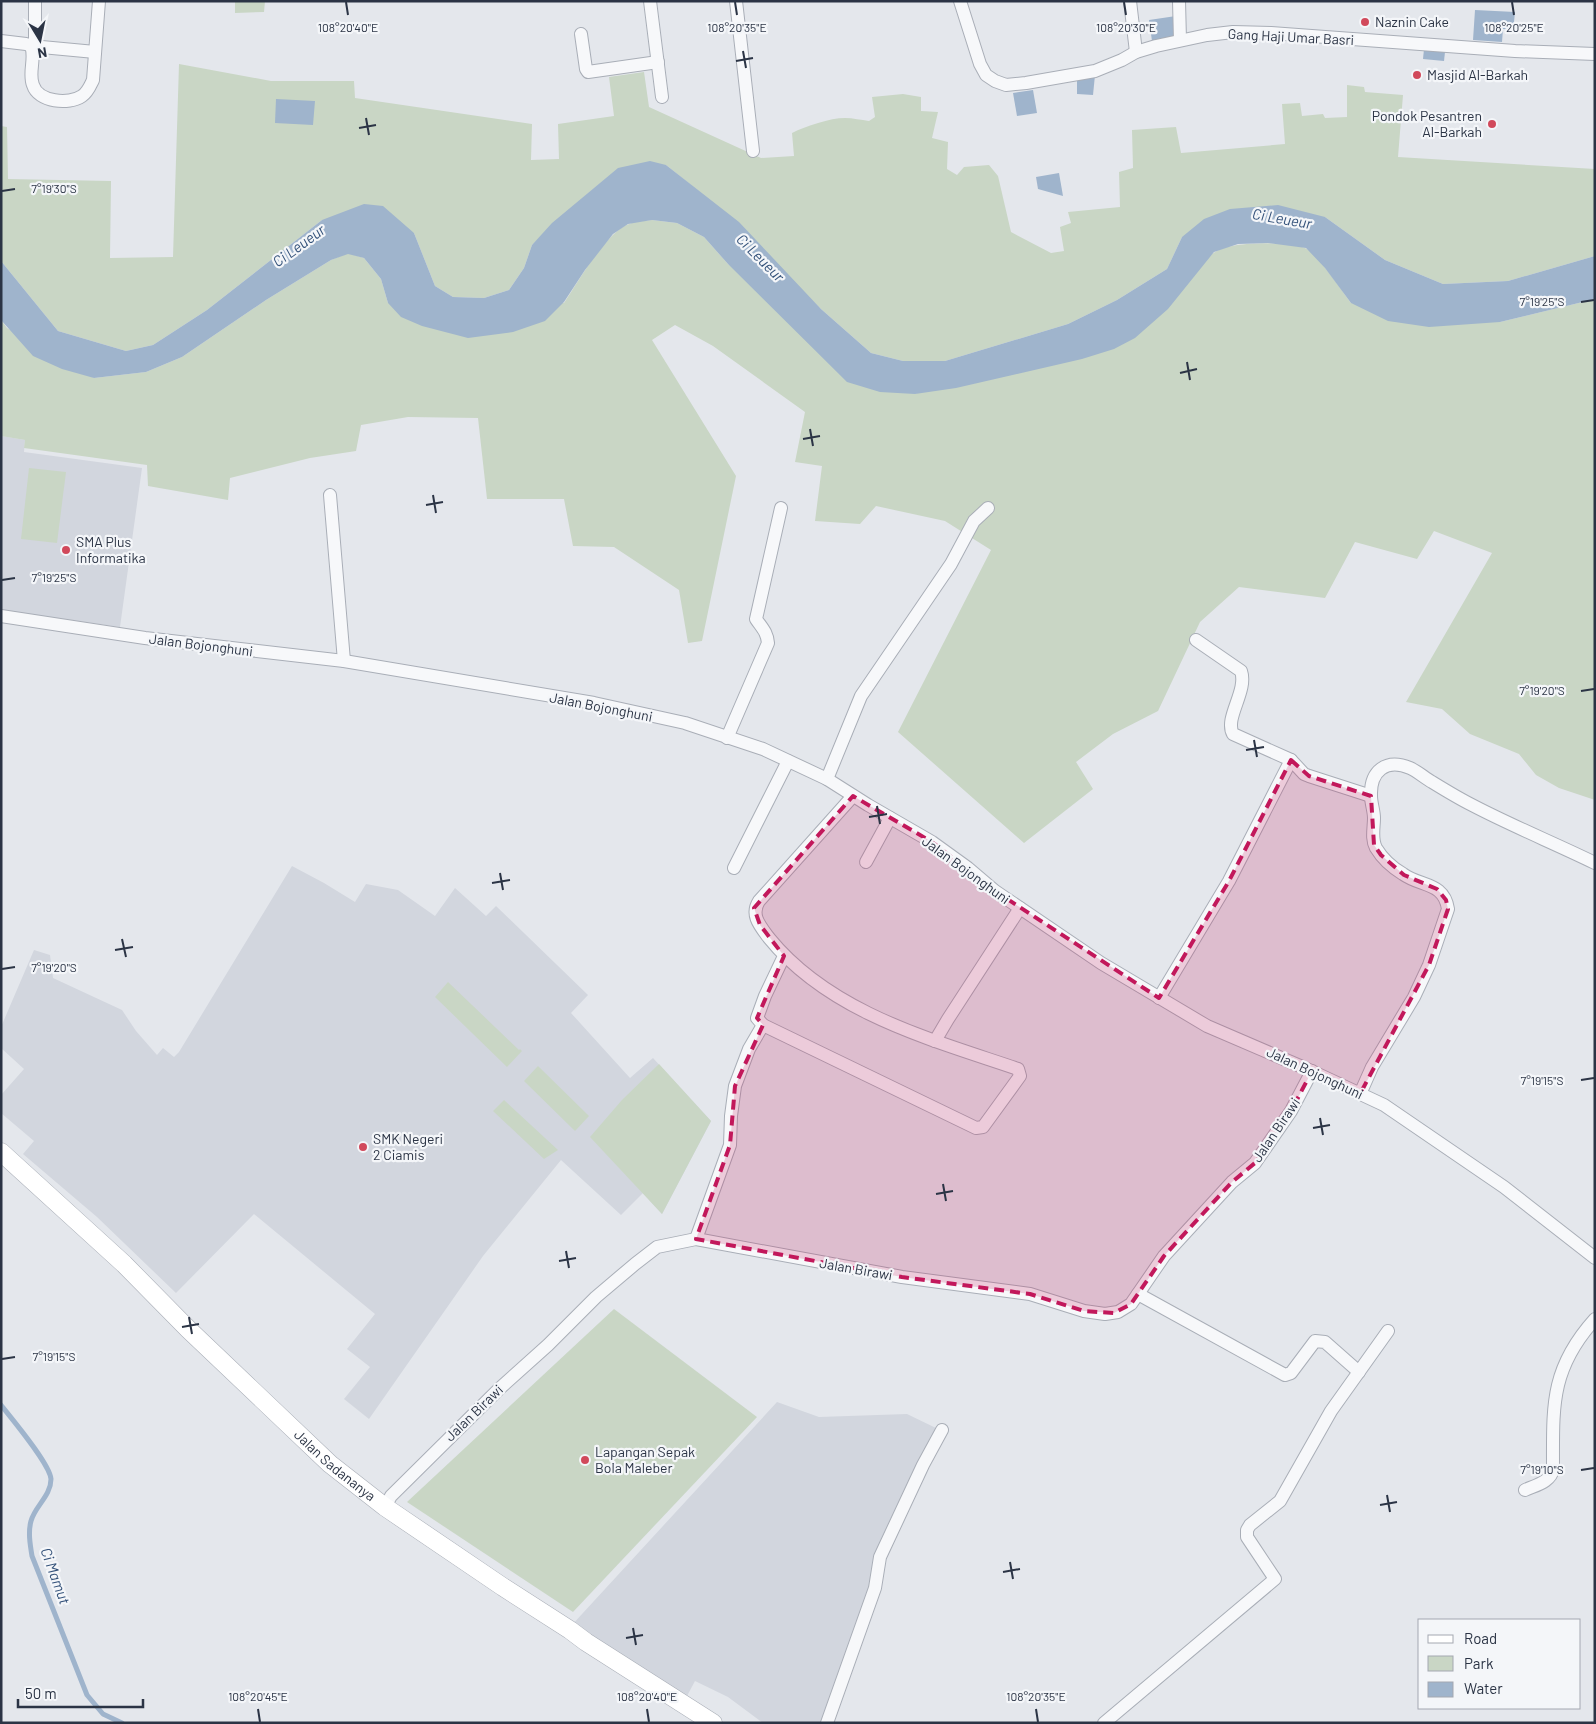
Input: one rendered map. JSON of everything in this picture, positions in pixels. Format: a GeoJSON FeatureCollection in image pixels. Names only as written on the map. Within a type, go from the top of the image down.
{"type":"FeatureCollection","features":[{"type":"Feature","properties":{"kind":"street"},"geometry":{"type":"LineString","coordinates":[[36,1],[34,40],[31,46],[33,52],[31,76],[34,89],[44,97],[67,101],[82,96],[89,89],[93,80],[98,1]]}},
{"type":"Feature","properties":{"kind":"street"},"geometry":{"type":"LineString","coordinates":[[650,1],[662,97]]}},
{"type":"Feature","properties":{"kind":"street"},"geometry":{"type":"LineString","coordinates":[[736,1],[753,151]]}},
{"type":"Feature","properties":{"kind":"street","name":"Gang Haji Umar Basri"},"geometry":{"type":"LineString","coordinates":[[960,1],[977,56],[986,75],[1006,85],[1095,71],[1136,52],[1180,40],[1233,32],[1595,54]]}},
{"type":"Feature","properties":{"kind":"street"},"geometry":{"type":"LineString","coordinates":[[1130,1],[1136,52]]}},
{"type":"Feature","properties":{"kind":"street"},"geometry":{"type":"LineString","coordinates":[[1179,1],[1180,40]]}},
{"type":"Feature","properties":{"kind":"street"},"geometry":{"type":"LineString","coordinates":[[581,34],[588,72],[658,62]]}},
{"type":"Feature","properties":{"kind":"street"},"geometry":{"type":"LineString","coordinates":[[1,41],[95,52]]}},
{"type":"Feature","properties":{"kind":"street"},"geometry":{"type":"LineString","coordinates":[[330,495],[344,662]]}},
{"type":"Feature","properties":{"kind":"street"},"geometry":{"type":"LineString","coordinates":[[727,738],[768,643],[768,635],[756,619],[781,508]]}},
{"type":"Feature","properties":{"kind":"street"},"geometry":{"type":"LineString","coordinates":[[827,778],[861,696],[952,564],[974,521],[988,508]]}},
{"type":"Feature","properties":{"kind":"street","name":"Jalan Bojonghuni"},"geometry":{"type":"LineString","coordinates":[[1,616],[145,638],[344,662],[594,703],[685,723],[763,749],[788,762],[827,778],[853,796],[932,842],[1020,908],[1101,963],[1158,998],[1207,1026],[1312,1071],[1384,1106],[1512,1192],[1595,1258]]}},
{"type":"Feature","properties":{"kind":"street"},"geometry":{"type":"LineString","coordinates":[[1196,640],[1241,671],[1243,683],[1230,726],[1233,734],[1291,760],[1304,774],[1371,796]]}},
{"type":"Feature","properties":{"kind":"street"},"geometry":{"type":"LineString","coordinates":[[1158,998],[1229,881],[1291,760]]}},
{"type":"Feature","properties":{"kind":"street"},"geometry":{"type":"LineString","coordinates":[[734,868],[788,762]]}},
{"type":"Feature","properties":{"kind":"street"},"geometry":{"type":"LineString","coordinates":[[1360,1094],[1372,1067],[1414,997],[1429,965],[1448,909],[1446,900],[1437,889],[1404,875],[1381,855],[1374,845],[1372,782],[1383,766],[1391,764],[1409,768],[1451,794],[1487,813],[1595,863]]}},
{"type":"Feature","properties":{"kind":"street"},"geometry":{"type":"LineString","coordinates":[[784,956],[757,1018],[763,1025],[976,1128],[983,1126],[1020,1076],[1018,1070],[894,1026],[852,1004],[821,985],[784,956],[760,925],[754,908],[773,884],[853,796]]}},
{"type":"Feature","properties":{"kind":"street"},"geometry":{"type":"LineString","coordinates":[[866,862],[890,818]]}},
{"type":"Feature","properties":{"kind":"street"},"geometry":{"type":"LineString","coordinates":[[935,1041],[1020,908]]}},
{"type":"Feature","properties":{"kind":"street"},"geometry":{"type":"LineString","coordinates":[[696,1238],[730,1144],[735,1086],[749,1049],[763,1025]]}},
{"type":"Feature","properties":{"kind":"street","name":"Jalan Birawi"},"geometry":{"type":"LineString","coordinates":[[385,1507],[392,1496],[499,1388],[548,1345],[596,1297],[657,1247],[696,1238],[902,1277],[1030,1294],[1084,1311],[1105,1314],[1118,1312],[1131,1304],[1164,1256],[1232,1182],[1255,1163],[1291,1111],[1312,1071]]}},
{"type":"Feature","properties":{"kind":"street","name":"Jalan Sadananya"},"geometry":{"type":"LineString","coordinates":[[1,1152],[124,1264],[188,1329],[330,1464],[385,1507],[586,1642],[713,1723]]}},
{"type":"Feature","properties":{"kind":"street"},"geometry":{"type":"LineString","coordinates":[[1138,1294],[1285,1375],[1291,1372],[1316,1341],[1325,1342],[1359,1372]]}},
{"type":"Feature","properties":{"kind":"street"},"geometry":{"type":"LineString","coordinates":[[1525,1490],[1551,1476],[1553,1469],[1554,1400],[1557,1385],[1562,1368],[1571,1350],[1581,1334],[1595,1319]]}},
{"type":"Feature","properties":{"kind":"street"},"geometry":{"type":"LineString","coordinates":[[1104,1723],[1275,1579],[1247,1537],[1247,1530],[1250,1525],[1280,1501],[1331,1411],[1388,1331]]}},
{"type":"Feature","properties":{"kind":"street"},"geometry":{"type":"LineString","coordinates":[[826,1723],[874,1588],[880,1557],[923,1465],[942,1430]]}},
{"type":"Feature","properties":{"kind":"highlighted area"},"geometry":{"type":"Polygon","coordinates":[[[1291,760],[1309,776],[1371,796],[1374,845],[1381,855],[1404,875],[1437,889],[1446,900],[1448,909],[1429,965],[1360,1094],[1312,1071],[1291,1111],[1255,1163],[1232,1182],[1164,1256],[1131,1304],[1114,1313],[1084,1311],[1030,1294],[902,1277],[696,1239],[730,1145],[735,1086],[763,1025],[757,1018],[784,956],[760,925],[754,908],[853,796],[932,842],[995,891],[1159,998],[1229,881],[1291,760]]]}},
{"type":"Feature","properties":{"kind":"shaded area","name":"SMA Plus Informatika"},"geometry":{"type":"Polygon","coordinates":[[[2,436],[25,440],[24,452],[142,468],[120,627],[1,610],[2,436]]]}},
{"type":"Feature","properties":{"kind":"shaded area","name":"SMK Negeri 2 Ciamis"},"geometry":{"type":"Polygon","coordinates":[[[292,866],[355,902],[366,884],[398,890],[435,916],[455,888],[486,916],[496,906],[588,995],[571,1013],[630,1078],[653,1058],[711,1121],[662,1214],[643,1193],[621,1215],[561,1160],[483,1256],[369,1419],[344,1399],[370,1367],[347,1349],[375,1314],[254,1214],[176,1293],[97,1217],[23,1154],[34,1141],[1,1113],[1,1095],[24,1069],[1,1048],[1,1027],[34,950],[50,955],[53,978],[122,1010],[136,1031],[157,1055],[163,1048],[174,1057],[179,1052],[292,866]]]}},
{"type":"Feature","properties":{"kind":"shaded area"},"geometry":{"type":"Polygon","coordinates":[[[777,1402],[819,1417],[907,1414],[938,1429],[870,1589],[822,1723],[763,1723],[728,1697],[695,1681],[687,1696],[571,1626],[777,1402]]]}},
{"type":"Feature","properties":{"kind":"green space"},"geometry":{"type":"Polygon","coordinates":[[[235,1],[265,1],[264,12],[235,13],[235,1]]]}},
{"type":"Feature","properties":{"kind":"green space"},"geometry":{"type":"Polygon","coordinates":[[[179,64],[271,81],[354,81],[355,98],[532,124],[531,160],[559,159],[558,124],[614,116],[609,77],[644,72],[649,107],[761,158],[794,156],[792,133],[811,125],[839,118],[869,121],[875,117],[872,97],[903,94],[921,97],[921,111],[938,112],[932,138],[948,142],[947,169],[957,175],[964,167],[989,165],[998,176],[1011,232],[1051,253],[1064,251],[1060,227],[1071,223],[1068,212],[1120,207],[1119,172],[1133,168],[1132,130],[1176,127],[1181,153],[1285,144],[1282,104],[1300,103],[1302,116],[1323,114],[1325,118],[1347,117],[1347,85],[1364,87],[1365,92],[1403,95],[1398,157],[1595,169],[1595,256],[1508,281],[1443,284],[1385,260],[1325,217],[1182,237],[1167,269],[1117,300],[1068,324],[945,361],[903,361],[871,353],[821,309],[691,185],[666,165],[618,169],[585,196],[532,245],[524,268],[509,290],[484,298],[453,297],[435,286],[414,233],[322,220],[207,310],[153,345],[126,351],[58,331],[1,261],[1,126],[7,127],[8,179],[111,181],[110,258],[173,257],[179,64]]]}},
{"type":"Feature","properties":{"kind":"green space"},"geometry":{"type":"Polygon","coordinates":[[[652,220],[677,223],[704,237],[728,264],[915,394],[1194,275],[1215,252],[1223,248],[1246,244],[1273,243],[1305,248],[1322,264],[1351,303],[1500,322],[1595,299],[1595,800],[1559,788],[1536,775],[1519,754],[1470,734],[1442,709],[1406,702],[1492,553],[1434,531],[1417,559],[1355,542],[1325,598],[1239,587],[1200,622],[1158,711],[1113,734],[1076,762],[1093,789],[1024,843],[898,732],[991,550],[945,521],[876,506],[860,524],[815,521],[822,466],[795,462],[805,412],[713,346],[675,325],[652,340],[736,476],[702,641],[688,643],[679,590],[614,547],[573,546],[564,499],[487,499],[478,418],[408,417],[361,425],[356,451],[310,458],[230,478],[228,500],[148,486],[147,465],[24,448],[25,440],[1,436],[1,320],[7,328],[94,378],[146,372],[182,357],[266,300],[331,260],[348,253],[364,258],[381,279],[388,303],[564,303],[593,259],[611,237],[629,224],[652,220]]]}},
{"type":"Feature","properties":{"kind":"green space"},"geometry":{"type":"Polygon","coordinates":[[[29,468],[66,472],[57,543],[21,539],[29,468]]]}},
{"type":"Feature","properties":{"kind":"green space"},"geometry":{"type":"Polygon","coordinates":[[[448,982],[522,1051],[507,1067],[435,997],[448,982]]]}},
{"type":"Feature","properties":{"kind":"green space"},"geometry":{"type":"Polygon","coordinates":[[[659,1064],[711,1121],[662,1214],[590,1137],[622,1100],[659,1064]]]}},
{"type":"Feature","properties":{"kind":"green space"},"geometry":{"type":"Polygon","coordinates":[[[538,1066],[589,1116],[575,1131],[524,1081],[538,1066]]]}},
{"type":"Feature","properties":{"kind":"green space"},"geometry":{"type":"Polygon","coordinates":[[[504,1100],[558,1150],[544,1159],[493,1111],[504,1100]]]}},
{"type":"Feature","properties":{"kind":"green space","name":"Lapangan Sepak Bola Maleber"},"geometry":{"type":"Polygon","coordinates":[[[614,1309],[757,1417],[573,1612],[407,1502],[614,1309]]]}},
{"type":"Feature","properties":{"kind":"water"},"geometry":{"type":"Polygon","coordinates":[[[1475,10],[1515,12],[1514,22],[1521,22],[1521,30],[1503,29],[1502,42],[1473,40],[1475,10]]]}},
{"type":"Feature","properties":{"kind":"water"},"geometry":{"type":"Polygon","coordinates":[[[1176,16],[1179,37],[1152,41],[1149,20],[1176,16]]]}},
{"type":"Feature","properties":{"kind":"water"},"geometry":{"type":"Polygon","coordinates":[[[1424,49],[1445,52],[1444,61],[1423,59],[1424,49]]]}},
{"type":"Feature","properties":{"kind":"water"},"geometry":{"type":"Polygon","coordinates":[[[1095,75],[1093,95],[1077,94],[1077,77],[1095,75]]]}},
{"type":"Feature","properties":{"kind":"water"},"geometry":{"type":"Polygon","coordinates":[[[1033,90],[1037,113],[1017,116],[1013,93],[1033,90]]]}},
{"type":"Feature","properties":{"kind":"water"},"geometry":{"type":"Polygon","coordinates":[[[276,99],[315,101],[313,125],[275,123],[276,99]]]}},
{"type":"Feature","properties":{"kind":"water","name":"Ci Leueur"},"geometry":{"type":"Polygon","coordinates":[[[650,161],[666,165],[739,222],[821,309],[871,353],[903,361],[945,361],[1068,324],[1117,300],[1167,269],[1182,237],[1204,219],[1230,209],[1278,205],[1325,217],[1385,260],[1443,284],[1508,281],[1595,256],[1595,299],[1500,322],[1429,327],[1388,321],[1351,303],[1325,268],[1306,248],[1268,243],[1238,244],[1214,252],[1168,309],[1135,338],[1114,349],[1082,359],[956,388],[915,394],[880,392],[847,382],[728,264],[704,237],[677,223],[652,220],[628,224],[613,234],[585,270],[564,302],[545,321],[513,332],[468,338],[422,326],[401,317],[388,303],[381,279],[364,258],[348,254],[331,260],[266,300],[182,357],[146,372],[94,378],[62,369],[33,356],[1,320],[1,261],[58,331],[126,351],[153,345],[207,310],[322,220],[364,204],[383,206],[414,233],[435,286],[453,297],[484,298],[509,290],[524,268],[532,245],[552,223],[618,168],[650,161]]]}},
{"type":"Feature","properties":{"kind":"water"},"geometry":{"type":"Polygon","coordinates":[[[1059,173],[1063,196],[1038,189],[1036,177],[1059,173]]]}},
{"type":"Feature","properties":{"kind":"waterway","name":"Ci Mamut"},"geometry":{"type":"LineString","coordinates":[[1,1405],[38,1453],[51,1479],[46,1496],[36,1510],[30,1525],[29,1534],[32,1556],[87,1695],[103,1714],[122,1723]]}},
{"type":"Feature","properties":{"kind":"place","name":"Naznin Cake"},"geometry":{"type":"Point","coordinates":[1365,22]}},
{"type":"Feature","properties":{"kind":"place","name":"Masjid Al-Barkah"},"geometry":{"type":"Point","coordinates":[1417,75]}},
{"type":"Feature","properties":{"kind":"place","name":"Pondok Pesantren Al-Barkah"},"geometry":{"type":"Point","coordinates":[1492,124]}},
{"type":"Feature","properties":{"kind":"place","name":"SMA Plus Informatika"},"geometry":{"type":"Point","coordinates":[66,550]}},
{"type":"Feature","properties":{"kind":"place","name":"SMK Negeri 2 Ciamis"},"geometry":{"type":"Point","coordinates":[363,1147]}},
{"type":"Feature","properties":{"kind":"place","name":"Lapangan Sepak Bola Maleber"},"geometry":{"type":"Point","coordinates":[585,1460]}}]}
